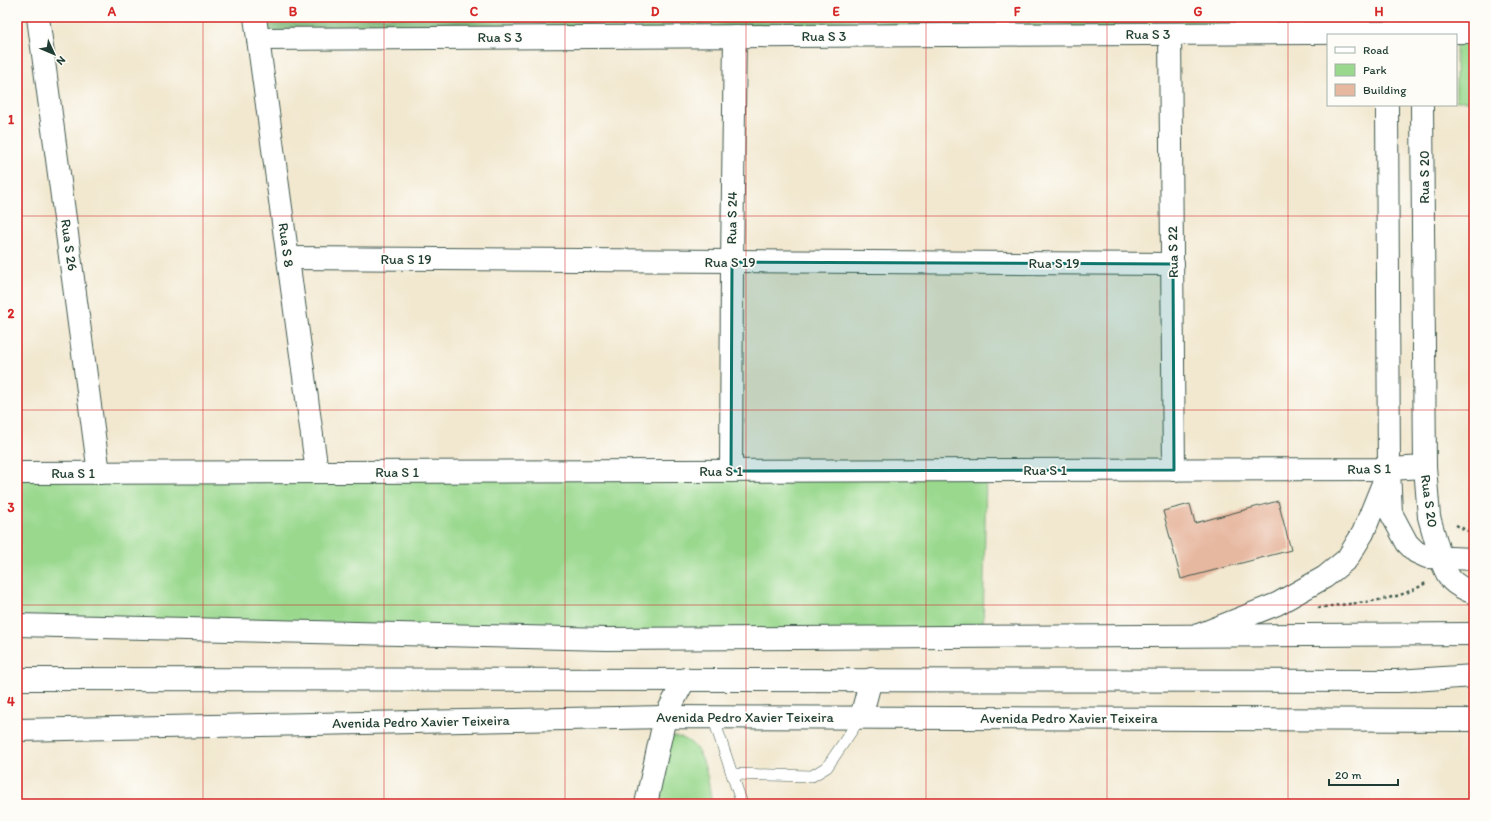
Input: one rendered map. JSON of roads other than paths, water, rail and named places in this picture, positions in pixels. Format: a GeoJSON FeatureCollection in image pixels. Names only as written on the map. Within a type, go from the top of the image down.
{"type":"FeatureCollection","features":[{"type":"Feature","properties":{"kind":"street","name":"Rua S 26"},"geometry":{"type":"LineString","coordinates":[[38,17],[99,473]]}},
{"type":"Feature","properties":{"kind":"street","name":"Rua S 8"},"geometry":{"type":"LineString","coordinates":[[255,17],[317,472]]}},
{"type":"Feature","properties":{"kind":"street","name":"Rua S 3"},"geometry":{"type":"LineString","coordinates":[[258,39],[1170,34],[1301,25],[1391,30],[1474,32]]}},
{"type":"Feature","properties":{"kind":"street","name":"Rua S 22"},"geometry":{"type":"LineString","coordinates":[[1170,34],[1174,470]]}},
{"type":"Feature","properties":{"kind":"street","name":"Rua S 24"},"geometry":{"type":"LineString","coordinates":[[731,471],[732,262],[736,36]]}},
{"type":"Feature","properties":{"kind":"street"},"geometry":{"type":"LineString","coordinates":[[1387,106],[1389,469],[1391,513],[1407,543],[1416,552],[1427,557],[1441,559],[1474,559]]}},
{"type":"Feature","properties":{"kind":"street","name":"Rua S 20"},"geometry":{"type":"LineString","coordinates":[[1422,106],[1425,467],[1429,517],[1441,559],[1449,578],[1463,589],[1474,593]]}},
{"type":"Feature","properties":{"kind":"street","name":"Rua S 19"},"geometry":{"type":"LineString","coordinates":[[288,258],[1173,264]]}},
{"type":"Feature","properties":{"kind":"street","name":"Rua S 1"},"geometry":{"type":"LineString","coordinates":[[17,473],[1174,470],[1389,469],[1425,467]]}},
{"type":"Feature","properties":{"kind":"street"},"geometry":{"type":"LineString","coordinates":[[1198,636],[1278,604],[1325,577],[1347,559],[1363,533],[1389,469]]}},
{"type":"Feature","properties":{"kind":"street"},"geometry":{"type":"LineString","coordinates":[[17,624],[606,640],[1474,634]]}},
{"type":"Feature","properties":{"kind":"street"},"geometry":{"type":"LineString","coordinates":[[17,679],[685,678],[1397,680],[1474,676]]}},
{"type":"Feature","properties":{"kind":"street"},"geometry":{"type":"LineString","coordinates":[[646,804],[665,717],[685,678]]}},
{"type":"Feature","properties":{"kind":"street"},"geometry":{"type":"LineString","coordinates":[[861,717],[871,679]]}},
{"type":"Feature","properties":{"kind":"street","name":"Avenida Pedro Xavier Teixeira"},"geometry":{"type":"LineString","coordinates":[[17,730],[665,717],[1474,720]]}},
{"type":"Feature","properties":{"kind":"lane"},"geometry":{"type":"LineString","coordinates":[[713,717],[742,804]]}},
{"type":"Feature","properties":{"kind":"lane"},"geometry":{"type":"LineString","coordinates":[[732,774],[812,776],[826,767],[861,717]]}}]}
